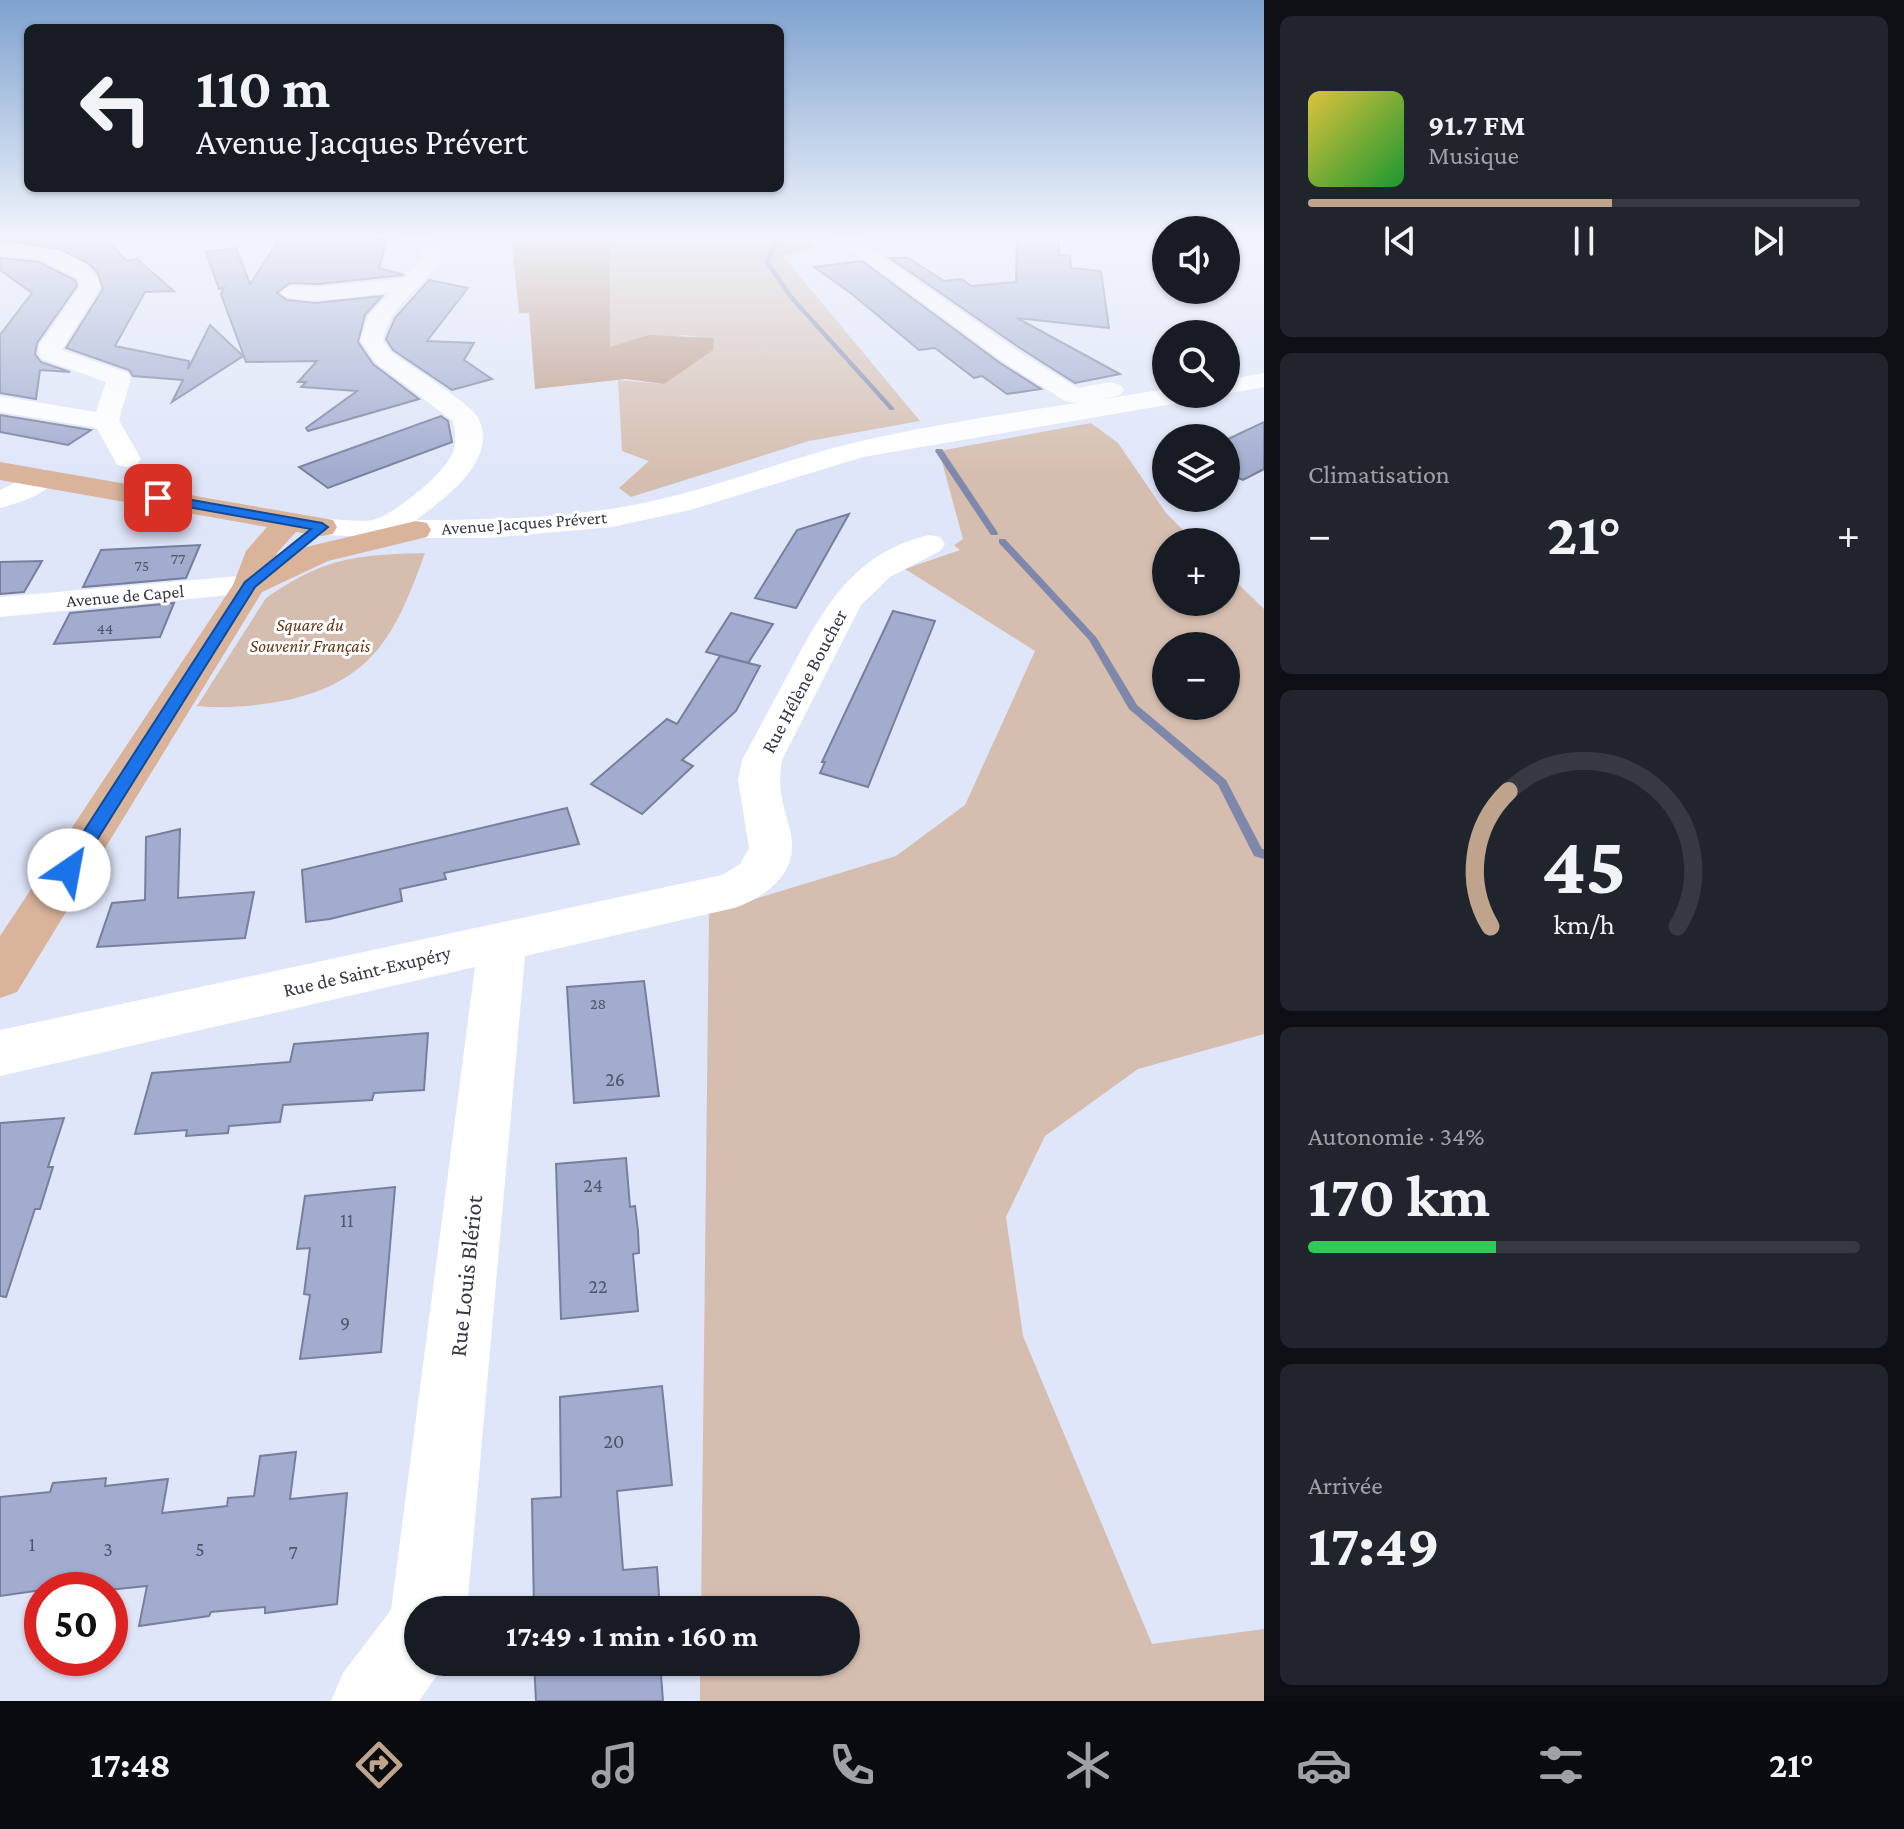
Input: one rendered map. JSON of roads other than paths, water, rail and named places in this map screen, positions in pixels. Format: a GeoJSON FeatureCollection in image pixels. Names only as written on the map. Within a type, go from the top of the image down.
{"type":"FeatureCollection","features":[{"type":"Feature","properties":{"kind":"main road","name":"Avenue Jacques Prévert"},"geometry":{"type":"LineString","coordinates":[[0,471],[322,527]]}},
{"type":"Feature","properties":{"kind":"main road"},"geometry":{"type":"LineString","coordinates":[[0,977],[250,585],[262,551],[289,521]]}},
{"type":"Feature","properties":{"kind":"main road"},"geometry":{"type":"LineString","coordinates":[[250,585],[322,527]]}},
{"type":"Feature","properties":{"kind":"main road"},"geometry":{"type":"LineString","coordinates":[[250,585],[317,554],[416,530]]}},
{"type":"Feature","properties":{"kind":"street"},"geometry":{"type":"LineString","coordinates":[[72,314],[48,350],[55,357],[119,378],[106,421]]}},
{"type":"Feature","properties":{"kind":"street"},"geometry":{"type":"LineString","coordinates":[[381,314],[371,340],[383,357],[465,418],[470,429],[471,451],[453,474],[384,529]]}},
{"type":"Feature","properties":{"kind":"street"},"geometry":{"type":"LineString","coordinates":[[951,314],[1074,396],[1152,383]]}},
{"type":"Feature","properties":{"kind":"street"},"geometry":{"type":"LineString","coordinates":[[1240,374],[1264,378]]}},
{"type":"Feature","properties":{"kind":"street"},"geometry":{"type":"LineString","coordinates":[[1240,384],[1264,378]]}},
{"type":"Feature","properties":{"kind":"street","name":"Avenue Jacques Prévert"},"geometry":{"type":"LineString","coordinates":[[322,527],[496,529],[607,518],[726,491],[823,459],[881,445],[1152,399]]}},
{"type":"Feature","properties":{"kind":"street"},"geometry":{"type":"LineString","coordinates":[[0,404],[106,421],[127,459]]}},
{"type":"Feature","properties":{"kind":"street"},"geometry":{"type":"LineString","coordinates":[[0,499],[12,496],[43,478]]}},
{"type":"Feature","properties":{"kind":"street","name":"Rue Hélène Boucher"},"geometry":{"type":"LineString","coordinates":[[734,890],[755,880],[767,868],[771,838],[758,794],[762,760],[840,611],[872,573],[929,544]]}},
{"type":"Feature","properties":{"kind":"street","name":"Avenue de Capel"},"geometry":{"type":"LineString","coordinates":[[0,607],[250,585]]}},
{"type":"Feature","properties":{"kind":"street","name":"Rue de Saint-Exupéry"},"geometry":{"type":"LineString","coordinates":[[0,1053],[734,890]]}},
{"type":"Feature","properties":{"kind":"street","name":"Rue Louis Blériot"},"geometry":{"type":"LineString","coordinates":[[431,1596],[502,941]]}},
{"type":"Feature","properties":{"kind":"street"},"geometry":{"type":"LineString","coordinates":[[371,1701],[404,1656]]}},
{"type":"Feature","properties":{"kind":"waterway"},"geometry":{"type":"LineString","coordinates":[[807,314],[892,409]]}},
{"type":"Feature","properties":{"kind":"waterway"},"geometry":{"type":"LineString","coordinates":[[939,451],[994,533]]}},
{"type":"Feature","properties":{"kind":"waterway"},"geometry":{"type":"LineString","coordinates":[[1002,541],[1093,639],[1133,707],[1222,783],[1258,853],[1264,854]]}},
{"type":"Feature","properties":{"kind":"park label","name":"Square du Souvenir Français"},"geometry":{"type":"Point","coordinates":[310,635]}}]}
